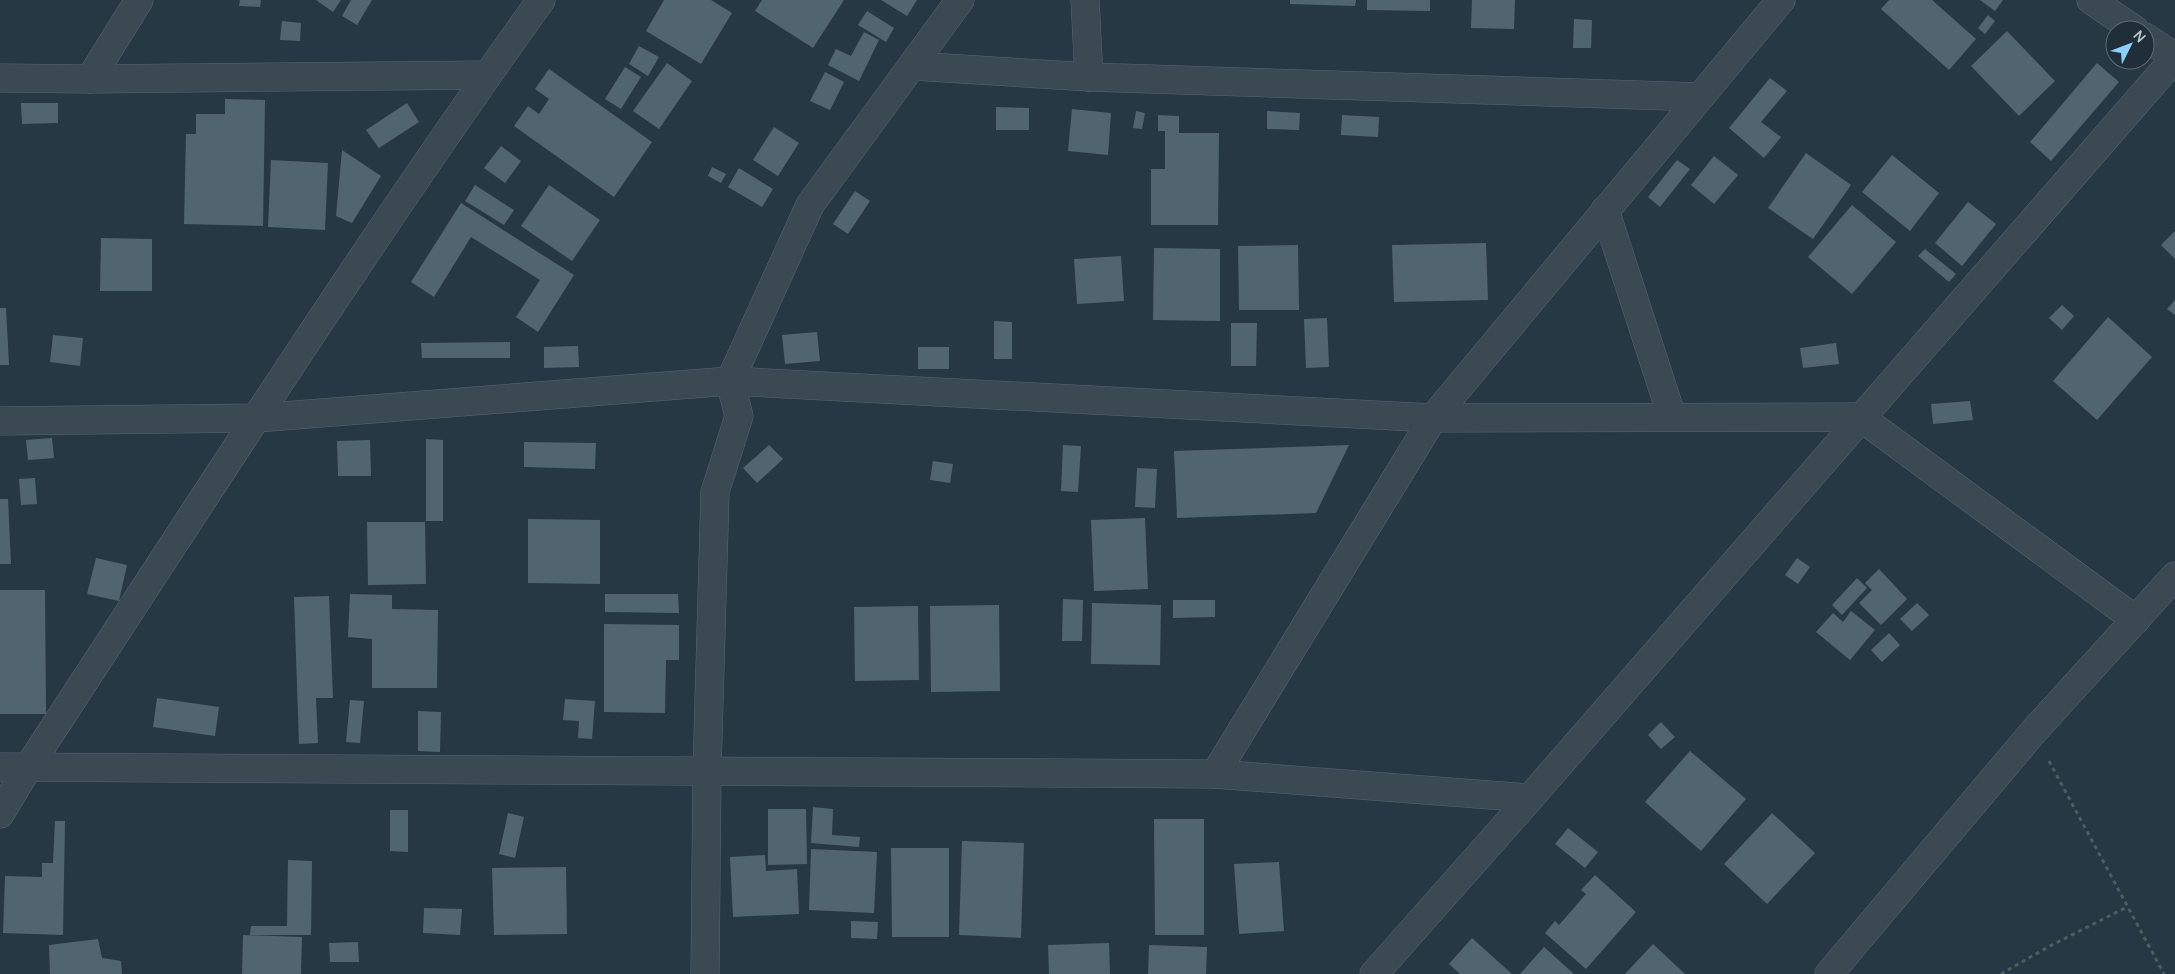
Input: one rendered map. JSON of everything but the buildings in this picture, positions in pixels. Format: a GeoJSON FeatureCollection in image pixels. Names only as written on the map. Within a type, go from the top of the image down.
{"type":"FeatureCollection","features":[{"type":"Feature","properties":{"kind":"street"},"geometry":{"type":"LineString","coordinates":[[90,79],[140,0]]}},
{"type":"Feature","properties":{"kind":"street"},"geometry":{"type":"LineString","coordinates":[[0,814],[29,766],[257,418],[487,75],[541,0]]}},
{"type":"Feature","properties":{"kind":"street"},"geometry":{"type":"LineString","coordinates":[[705,974],[707,772],[715,492],[739,416],[730,381],[810,205],[960,0]]}},
{"type":"Feature","properties":{"kind":"street"},"geometry":{"type":"LineString","coordinates":[[1085,0],[1089,77]]}},
{"type":"Feature","properties":{"kind":"street"},"geometry":{"type":"LineString","coordinates":[[1215,774],[1433,418],[1699,96],[1781,0]]}},
{"type":"Feature","properties":{"kind":"street"},"geometry":{"type":"LineString","coordinates":[[2091,0],[2120,20]]}},
{"type":"Feature","properties":{"kind":"street"},"geometry":{"type":"LineString","coordinates":[[1374,974],[1530,798],[2175,57],[2155,44]]}},
{"type":"Feature","properties":{"kind":"street"},"geometry":{"type":"LineString","coordinates":[[913,66],[1089,77],[1699,96]]}},
{"type":"Feature","properties":{"kind":"street"},"geometry":{"type":"LineString","coordinates":[[0,78],[90,79],[487,75]]}},
{"type":"Feature","properties":{"kind":"street"},"geometry":{"type":"LineString","coordinates":[[1605,210],[1672,417]]}},
{"type":"Feature","properties":{"kind":"street"},"geometry":{"type":"LineString","coordinates":[[0,421],[257,418],[730,381],[1433,418],[1860,417],[2136,620]]}},
{"type":"Feature","properties":{"kind":"street"},"geometry":{"type":"LineString","coordinates":[[1829,974],[2034,732],[2175,576]]}},
{"type":"Feature","properties":{"kind":"street"},"geometry":{"type":"LineString","coordinates":[[0,767],[1215,774],[1530,798]]}},
{"type":"Feature","properties":{"kind":"path"},"geometry":{"type":"LineString","coordinates":[[2034,732],[2164,974]]}},
{"type":"Feature","properties":{"kind":"path"},"geometry":{"type":"LineString","coordinates":[[2001,974],[2048,947],[2127,907]]}}]}
